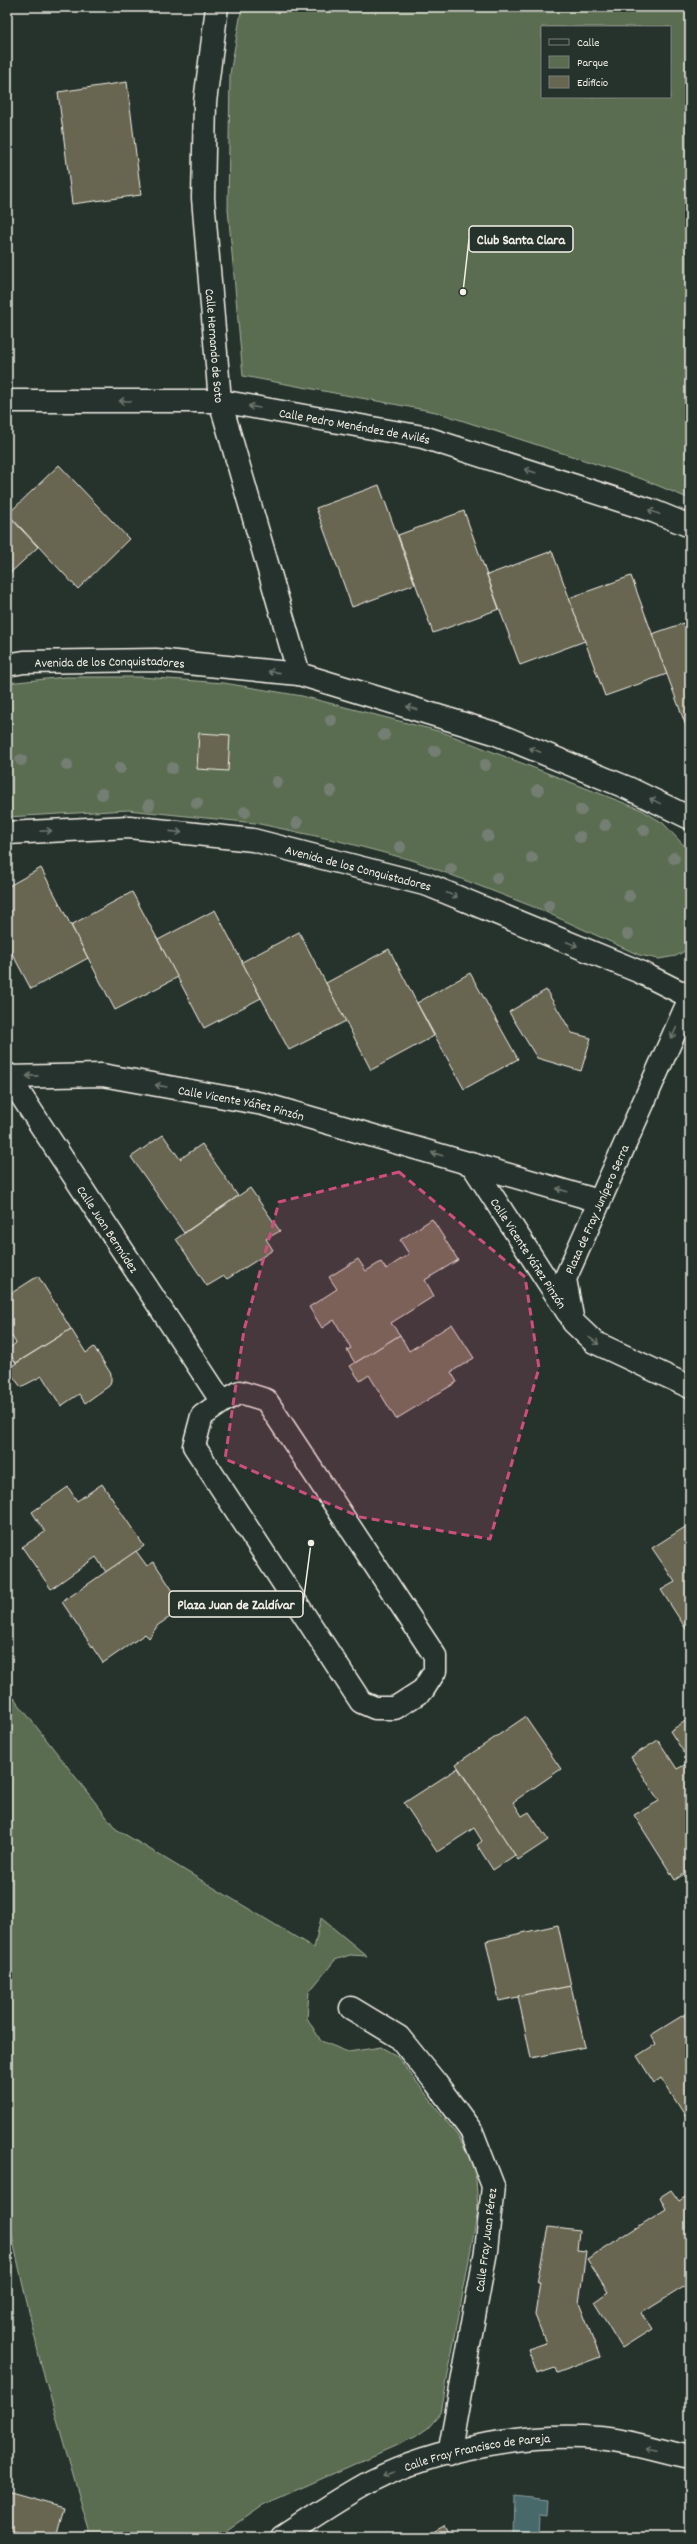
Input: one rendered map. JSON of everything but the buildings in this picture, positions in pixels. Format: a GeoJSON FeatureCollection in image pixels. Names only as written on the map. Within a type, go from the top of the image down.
{"type":"FeatureCollection","features":[{"type":"Feature","properties":{"kind":"street","name":"Calle Hernando de Soto"},"geometry":{"type":"LineString","coordinates":[[217,7],[205,102],[203,198],[220,401],[299,674]]}},
{"type":"Feature","properties":{"kind":"street","name":"Calle Pedro Menéndez de Avilés"},"geometry":{"type":"LineString","coordinates":[[7,400],[220,401],[423,437],[653,511],[690,526]]}},
{"type":"Feature","properties":{"kind":"street","name":"Avenida de los Conquistadores"},"geometry":{"type":"LineString","coordinates":[[7,665],[24,662],[156,660],[299,674],[494,733],[628,788],[690,818]]}},
{"type":"Feature","properties":{"kind":"street","name":"Avenida de los Conquistadores"},"geometry":{"type":"LineString","coordinates":[[7,833],[129,827],[253,840],[428,885],[640,972],[690,997]]}},
{"type":"Feature","properties":{"kind":"street","name":"Plaza de Fray Junípero Serra"},"geometry":{"type":"LineString","coordinates":[[573,1322],[565,1279],[690,997]]}},
{"type":"Feature","properties":{"kind":"street","name":"Calle Vicente Yáñez Pinzón"},"geometry":{"type":"LineString","coordinates":[[8,1076],[102,1075],[263,1104],[599,1201]]}},
{"type":"Feature","properties":{"kind":"street","name":"Calle Juan Bermúdez"},"geometry":{"type":"LineString","coordinates":[[8,1076],[222,1402]]}},
{"type":"Feature","properties":{"kind":"street","name":"Calle Vicente Yáñez Pinzón"},"geometry":{"type":"LineString","coordinates":[[471,1163],[573,1322]]}},
{"type":"Feature","properties":{"kind":"street"},"geometry":{"type":"LineString","coordinates":[[573,1322],[594,1342],[690,1387]]}},
{"type":"Feature","properties":{"kind":"street"},"geometry":{"type":"LineString","coordinates":[[240,1392],[266,1400],[435,1656],[435,1671],[423,1690],[395,1708],[375,1708],[361,1702],[194,1446],[202,1416],[222,1402],[240,1392]]}},
{"type":"Feature","properties":{"kind":"street","name":"Calle Fray Juan Pérez"},"geometry":{"type":"LineString","coordinates":[[351,2008],[399,2037],[472,2132],[493,2186],[486,2251],[449,2454]]}},
{"type":"Feature","properties":{"kind":"street","name":"Calle Fray Francisco de Pareja"},"geometry":{"type":"LineString","coordinates":[[282,2537],[372,2481],[410,2465],[449,2454],[521,2440],[560,2437],[599,2438],[690,2457]]}},
{"type":"Feature","properties":{"kind":"highlighted area"},"geometry":{"type":"Polygon","coordinates":[[[399,1172],[525,1277],[539,1368],[490,1539],[360,1517],[225,1459],[244,1330],[279,1202],[399,1172]]]}},
{"type":"Feature","properties":{"kind":"green space"},"geometry":{"type":"Polygon","coordinates":[[[242,7],[690,7],[690,499],[642,479],[436,412],[243,376],[228,209],[230,74],[242,7]]]}},
{"type":"Feature","properties":{"kind":"green space"},"geometry":{"type":"Polygon","coordinates":[[[65,677],[141,677],[224,683],[302,696],[442,732],[642,810],[663,823],[690,852],[690,948],[676,956],[659,959],[639,955],[539,909],[415,861],[339,841],[255,823],[128,810],[7,817],[7,683],[65,677]]]}},
{"type":"Feature","properties":{"kind":"green space"},"geometry":{"type":"Polygon","coordinates":[[[7,1689],[116,1829],[314,1948],[321,1918],[367,1956],[350,1955],[335,1960],[309,1992],[307,2018],[321,2041],[348,2052],[381,2047],[397,2056],[460,2139],[471,2159],[476,2179],[478,2210],[441,2413],[428,2428],[415,2437],[263,2505],[217,2537],[91,2537],[41,2365],[7,2214],[7,1689]]]}},
{"type":"Feature","properties":{"kind":"water"},"geometry":{"type":"Polygon","coordinates":[[[515,2496],[549,2500],[548,2515],[539,2514],[538,2537],[514,2537],[515,2496]]]}},
{"type":"Feature","properties":{"kind":"place","name":"Club Santa Clara"},"geometry":{"type":"Point","coordinates":[463,292]}},
{"type":"Feature","properties":{"kind":"place","name":"Plaza Juan de Zaldívar"},"geometry":{"type":"Point","coordinates":[311,1543]}}]}
